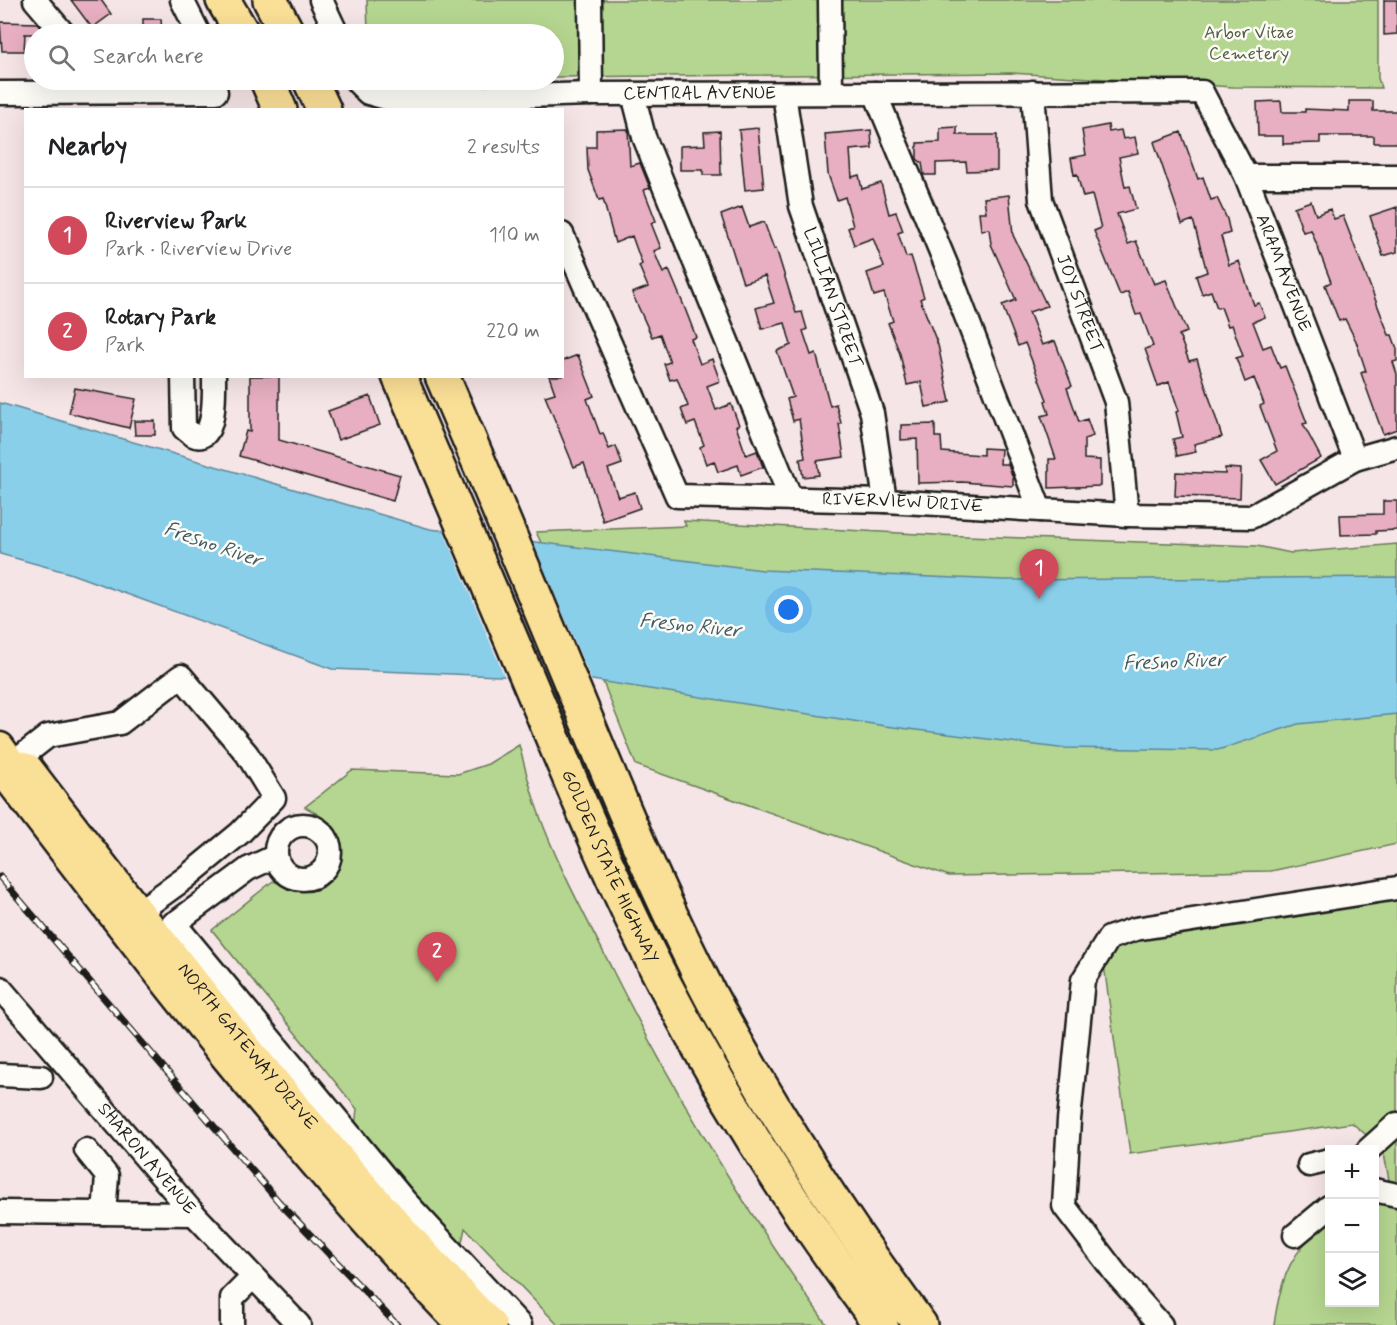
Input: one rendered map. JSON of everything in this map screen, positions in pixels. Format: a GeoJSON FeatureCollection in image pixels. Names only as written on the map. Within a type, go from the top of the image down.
{"type":"FeatureCollection","features":[{"type":"Feature","properties":{"kind":"highway"},"geometry":{"type":"LineString","coordinates":[[224,0],[237,24]]}},
{"type":"Feature","properties":{"kind":"highway"},"geometry":{"type":"LineString","coordinates":[[270,0],[283,24]]}},
{"type":"Feature","properties":{"kind":"highway"},"geometry":{"type":"LineString","coordinates":[[271,90],[279,108]]}},
{"type":"Feature","properties":{"kind":"highway"},"geometry":{"type":"LineString","coordinates":[[315,90],[323,108]]}},
{"type":"Feature","properties":{"kind":"highway","name":"GOLDEN STATE HIGHWAY"},"geometry":{"type":"LineString","coordinates":[[400,378],[592,831],[638,930],[706,1063],[833,1261],[881,1325]]}},
{"type":"Feature","properties":{"kind":"highway","name":"GOLDEN STATE HIGHWAY"},"geometry":{"type":"LineString","coordinates":[[443,378],[633,832],[710,994],[753,1074],[865,1248],[920,1325]]}},
{"type":"Feature","properties":{"kind":"highway"},"geometry":{"type":"LineString","coordinates":[[833,1261],[871,1325]]}},
{"type":"Feature","properties":{"kind":"main road","name":"NORTH GATEWAY DRIVE"},"geometry":{"type":"LineString","coordinates":[[6,755],[10,782],[129,919],[157,937],[282,1128],[390,1217],[492,1325]]}},
{"type":"Feature","properties":{"kind":"main road","name":"NORTH GATEWAY DRIVE"},"geometry":{"type":"LineString","coordinates":[[390,1217],[461,1325]]}},
{"type":"Feature","properties":{"kind":"street"},"geometry":{"type":"LineString","coordinates":[[35,0],[55,24]]}},
{"type":"Feature","properties":{"kind":"street"},"geometry":{"type":"LineString","coordinates":[[182,0],[194,24]]}},
{"type":"Feature","properties":{"kind":"street"},"geometry":{"type":"LineString","coordinates":[[321,0],[332,24]]}},
{"type":"Feature","properties":{"kind":"street"},"geometry":{"type":"LineString","coordinates":[[590,0],[591,94]]}},
{"type":"Feature","properties":{"kind":"street"},"geometry":{"type":"LineString","coordinates":[[830,0],[831,93]]}},
{"type":"Feature","properties":{"kind":"street"},"geometry":{"type":"LineString","coordinates":[[0,93],[46,90]]}},
{"type":"Feature","properties":{"kind":"street"},"geometry":{"type":"LineString","coordinates":[[162,90],[217,94]]}},
{"type":"Feature","properties":{"kind":"street","name":"CENTRAL AVENUE"},"geometry":{"type":"LineString","coordinates":[[371,90],[393,100],[536,102],[591,94],[1202,92]]}},
{"type":"Feature","properties":{"kind":"street","name":"JOY STREET"},"geometry":{"type":"LineString","coordinates":[[1033,92],[1041,200],[1116,402],[1127,515]]}},
{"type":"Feature","properties":{"kind":"street","name":"ARAM AVENUE"},"geometry":{"type":"LineString","coordinates":[[1202,92],[1246,176],[1355,459]]}},
{"type":"Feature","properties":{"kind":"street"},"geometry":{"type":"LineString","coordinates":[[875,93],[948,269],[1040,510]]}},
{"type":"Feature","properties":{"kind":"street"},"geometry":{"type":"LineString","coordinates":[[633,94],[644,137],[791,499]]}},
{"type":"Feature","properties":{"kind":"street","name":"LILLIAN STREET"},"geometry":{"type":"LineString","coordinates":[[784,94],[801,206],[872,413],[885,501]]}},
{"type":"Feature","properties":{"kind":"street"},"geometry":{"type":"LineString","coordinates":[[1246,176],[1397,176]]}},
{"type":"Feature","properties":{"kind":"street","name":"RIVERVIEW DRIVE"},"geometry":{"type":"LineString","coordinates":[[564,239],[677,496],[885,501],[1127,515],[1251,517],[1355,459],[1397,447]]}},
{"type":"Feature","properties":{"kind":"street"},"geometry":{"type":"LineString","coordinates":[[183,378],[184,428],[190,434],[199,435],[207,431],[214,417],[214,378]]}},
{"type":"Feature","properties":{"kind":"street"},"geometry":{"type":"LineString","coordinates":[[6,755],[48,736],[120,723],[182,676],[247,754],[274,798],[232,839],[184,879],[129,919]]}},
{"type":"Feature","properties":{"kind":"street"},"geometry":{"type":"LineString","coordinates":[[276,856],[248,869],[157,937],[390,1217],[520,1325]]}},
{"type":"Feature","properties":{"kind":"street"},"geometry":{"type":"LineString","coordinates":[[1161,1325],[1116,1274],[1064,1206],[1069,1120],[1083,980],[1108,938],[1135,929],[1397,888]]}},
{"type":"Feature","properties":{"kind":"street","name":"SHARON AVENUE"},"geometry":{"type":"LineString","coordinates":[[0,988],[194,1214],[299,1325]]}},
{"type":"Feature","properties":{"kind":"street"},"geometry":{"type":"LineString","coordinates":[[0,1075],[41,1077]]}},
{"type":"Feature","properties":{"kind":"street"},"geometry":{"type":"LineString","coordinates":[[1373,1145],[1397,1124]]}},
{"type":"Feature","properties":{"kind":"street"},"geometry":{"type":"LineString","coordinates":[[86,1150],[107,1176],[104,1213]]}},
{"type":"Feature","properties":{"kind":"street"},"geometry":{"type":"LineString","coordinates":[[1379,1191],[1397,1195]]}},
{"type":"Feature","properties":{"kind":"street"},"geometry":{"type":"LineString","coordinates":[[1295,1235],[1325,1209]]}},
{"type":"Feature","properties":{"kind":"street"},"geometry":{"type":"LineString","coordinates":[[0,1212],[194,1214]]}},
{"type":"Feature","properties":{"kind":"street"},"geometry":{"type":"LineString","coordinates":[[232,1325],[232,1298],[253,1277]]}},
{"type":"Feature","properties":{"kind":"green space","name":"Arbor Vitae Cemetery"},"geometry":{"type":"Polygon","coordinates":[[[367,0],[1378,0],[1378,78],[1381,88],[1233,87],[1011,73],[564,77],[564,24],[368,24],[367,0]]]}},
{"type":"Feature","properties":{"kind":"green space"},"geometry":{"type":"Polygon","coordinates":[[[684,521],[936,535],[1257,546],[1291,553],[1397,544],[1397,844],[1271,871],[949,876],[636,765],[582,629],[536,532],[686,526],[684,521]]]}},
{"type":"Feature","properties":{"kind":"green space"},"geometry":{"type":"Polygon","coordinates":[[[519,745],[545,831],[583,912],[661,1063],[740,1196],[827,1325],[558,1325],[465,1228],[461,1247],[355,1126],[357,1109],[212,930],[273,881],[292,888],[308,890],[323,886],[330,880],[336,872],[341,854],[337,835],[327,820],[305,807],[352,770],[458,774],[488,764],[519,745]]]}},
{"type":"Feature","properties":{"kind":"green space"},"geometry":{"type":"Polygon","coordinates":[[[1397,900],[1397,1325],[1274,1325],[1284,1278],[1305,1242],[1325,1223],[1325,1307],[1379,1307],[1379,1196],[1390,1185],[1383,1149],[1352,1123],[1130,1154],[1104,965],[1116,947],[1138,937],[1397,900]]]}},
{"type":"Feature","properties":{"kind":"water","name":"Fresno River"},"geometry":{"type":"Polygon","coordinates":[[[0,403],[430,529],[763,570],[1004,580],[1397,577],[1397,714],[1298,724],[1218,750],[1059,748],[885,726],[592,680],[332,669],[69,573],[0,554],[0,403]]]}},
{"type":"Feature","properties":{"kind":"pier"},"geometry":{"type":"Polygon","coordinates":[[[442,527],[531,538],[593,684],[506,680],[442,527]]]}},
{"type":"Feature","properties":{"kind":"building"},"geometry":{"type":"Polygon","coordinates":[[[71,0],[101,0],[111,14],[97,24],[89,24],[71,0]]]}},
{"type":"Feature","properties":{"kind":"building"},"geometry":{"type":"Polygon","coordinates":[[[1384,0],[1397,0],[1397,34],[1384,35],[1384,0]]]}},
{"type":"Feature","properties":{"kind":"building"},"geometry":{"type":"Polygon","coordinates":[[[143,19],[161,19],[161,24],[143,24],[143,19]]]}},
{"type":"Feature","properties":{"kind":"building"},"geometry":{"type":"Polygon","coordinates":[[[0,22],[38,24],[24,24],[24,51],[2,51],[0,22]]]}},
{"type":"Feature","properties":{"kind":"building"},"geometry":{"type":"Polygon","coordinates":[[[1281,101],[1282,112],[1305,112],[1305,109],[1349,111],[1349,101],[1373,101],[1373,111],[1397,111],[1397,143],[1374,143],[1374,136],[1320,136],[1320,143],[1283,144],[1283,136],[1258,136],[1257,102],[1281,101]]]}},
{"type":"Feature","properties":{"kind":"building"},"geometry":{"type":"Polygon","coordinates":[[[1108,125],[1109,132],[1121,130],[1123,139],[1135,137],[1138,153],[1119,157],[1125,187],[1130,186],[1136,209],[1117,214],[1128,244],[1136,241],[1154,284],[1166,280],[1187,332],[1179,335],[1189,361],[1197,359],[1222,437],[1194,444],[1196,452],[1177,456],[1173,439],[1182,437],[1176,412],[1179,411],[1169,382],[1158,386],[1145,349],[1153,346],[1141,314],[1136,315],[1128,292],[1120,295],[1094,231],[1101,228],[1092,195],[1083,197],[1077,174],[1074,175],[1071,158],[1086,155],[1082,130],[1108,125]]]}},
{"type":"Feature","properties":{"kind":"building"},"geometry":{"type":"Polygon","coordinates":[[[957,127],[957,135],[997,135],[997,170],[967,171],[966,162],[936,163],[936,175],[924,175],[922,163],[917,159],[917,143],[940,142],[940,128],[957,127]]]}},
{"type":"Feature","properties":{"kind":"building"},"geometry":{"type":"Polygon","coordinates":[[[758,128],[764,188],[745,190],[739,130],[758,128]]]}},
{"type":"Feature","properties":{"kind":"building"},"geometry":{"type":"Polygon","coordinates":[[[628,129],[630,166],[640,163],[650,188],[644,190],[656,221],[651,223],[661,248],[654,251],[663,273],[669,270],[684,306],[696,337],[691,339],[700,364],[712,359],[720,381],[707,386],[716,410],[731,404],[746,455],[757,451],[763,467],[741,475],[738,465],[718,472],[714,461],[706,464],[700,447],[704,445],[695,422],[687,425],[681,409],[688,406],[677,378],[670,380],[664,364],[670,362],[660,334],[652,337],[632,293],[648,287],[639,266],[642,264],[632,236],[615,243],[603,199],[599,200],[588,170],[587,147],[596,147],[596,130],[628,129]]]}},
{"type":"Feature","properties":{"kind":"building"},"geometry":{"type":"Polygon","coordinates":[[[871,130],[872,148],[850,150],[852,177],[859,175],[862,189],[881,183],[889,214],[896,212],[903,231],[898,233],[906,257],[911,256],[924,297],[920,299],[938,345],[950,402],[926,407],[921,382],[907,385],[900,354],[888,323],[893,321],[884,293],[874,296],[867,273],[884,267],[873,238],[854,245],[848,228],[853,226],[845,197],[837,200],[828,174],[825,134],[871,130]]]}},
{"type":"Feature","properties":{"kind":"building"},"geometry":{"type":"Polygon","coordinates":[[[720,131],[721,175],[703,175],[703,170],[680,170],[680,146],[705,145],[704,132],[720,131]]]}},
{"type":"Feature","properties":{"kind":"building"},"geometry":{"type":"Polygon","coordinates":[[[1181,132],[1198,179],[1203,177],[1211,200],[1217,198],[1227,219],[1230,233],[1221,236],[1229,265],[1239,261],[1254,305],[1259,303],[1265,317],[1253,322],[1263,348],[1271,345],[1280,368],[1285,366],[1307,423],[1303,424],[1321,458],[1275,484],[1261,460],[1277,451],[1260,406],[1264,404],[1254,378],[1245,382],[1236,358],[1243,356],[1232,325],[1228,326],[1221,307],[1217,308],[1211,291],[1202,294],[1196,276],[1207,272],[1193,220],[1182,224],[1154,142],[1181,132]]]}},
{"type":"Feature","properties":{"kind":"building"},"geometry":{"type":"Polygon","coordinates":[[[1009,195],[1013,235],[1047,306],[1029,312],[1042,345],[1055,341],[1072,386],[1067,388],[1079,422],[1087,419],[1093,436],[1084,439],[1084,459],[1100,460],[1100,486],[1049,488],[1049,459],[1056,459],[1041,416],[1049,414],[1045,401],[1047,400],[1025,343],[1018,346],[1002,305],[1016,300],[991,244],[989,229],[981,230],[979,212],[986,212],[984,198],[1009,195]]]}},
{"type":"Feature","properties":{"kind":"building"},"geometry":{"type":"Polygon","coordinates":[[[1311,201],[1316,215],[1330,209],[1334,219],[1343,216],[1389,335],[1392,335],[1397,349],[1397,361],[1393,362],[1397,374],[1397,429],[1383,434],[1361,373],[1366,371],[1356,341],[1345,319],[1339,321],[1325,285],[1331,282],[1311,230],[1303,232],[1294,207],[1311,201]]]}},
{"type":"Feature","properties":{"kind":"building"},"geometry":{"type":"Polygon","coordinates":[[[742,207],[749,227],[764,222],[774,249],[776,248],[796,313],[802,312],[807,329],[803,331],[811,355],[816,353],[830,406],[836,404],[841,423],[839,424],[844,457],[817,461],[819,475],[803,477],[800,459],[805,458],[799,419],[793,421],[787,399],[793,397],[777,351],[791,345],[785,323],[762,329],[756,308],[774,303],[765,276],[743,283],[721,215],[742,207]]]}},
{"type":"Feature","properties":{"kind":"building"},"geometry":{"type":"Polygon","coordinates":[[[1397,207],[1397,252],[1383,256],[1370,216],[1397,207]]]}},
{"type":"Feature","properties":{"kind":"building"},"geometry":{"type":"Polygon","coordinates":[[[578,355],[594,396],[587,399],[600,434],[603,433],[609,449],[616,446],[622,464],[608,469],[618,497],[635,492],[640,508],[603,521],[584,463],[574,467],[545,396],[555,393],[550,378],[564,378],[564,360],[578,355]]]}},
{"type":"Feature","properties":{"kind":"building"},"geometry":{"type":"Polygon","coordinates":[[[250,378],[279,378],[279,440],[400,475],[393,501],[239,456],[246,431],[250,432],[250,378]]]}},
{"type":"Feature","properties":{"kind":"building"},"geometry":{"type":"Polygon","coordinates":[[[75,388],[136,399],[129,428],[69,413],[75,388]]]}},
{"type":"Feature","properties":{"kind":"building"},"geometry":{"type":"Polygon","coordinates":[[[370,396],[380,425],[338,440],[328,411],[370,396]]]}},
{"type":"Feature","properties":{"kind":"building"},"geometry":{"type":"Polygon","coordinates":[[[134,421],[155,421],[155,435],[135,435],[134,421]]]}},
{"type":"Feature","properties":{"kind":"building"},"geometry":{"type":"Polygon","coordinates":[[[935,424],[935,437],[941,437],[942,452],[983,455],[983,448],[1001,449],[1000,464],[1008,464],[1013,486],[962,482],[918,483],[917,439],[901,440],[901,425],[935,424]]]}},
{"type":"Feature","properties":{"kind":"building"},"geometry":{"type":"Polygon","coordinates":[[[1225,468],[1241,469],[1240,498],[1175,496],[1176,472],[1225,474],[1225,468]]]}},
{"type":"Feature","properties":{"kind":"building"},"geometry":{"type":"Polygon","coordinates":[[[1383,501],[1397,501],[1397,530],[1376,531],[1376,534],[1341,535],[1340,515],[1383,514],[1383,501]]]}},
{"type":"Feature","properties":{"kind":"railway"},"geometry":{"type":"LineString","coordinates":[[0,877],[279,1202],[397,1325]]}},
{"type":"Feature","properties":{"kind":"place","name":"Riverview Park"},"geometry":{"type":"Point","coordinates":[1039,599]}},
{"type":"Feature","properties":{"kind":"place","name":"Rotary Park"},"geometry":{"type":"Point","coordinates":[437,982]}}]}
